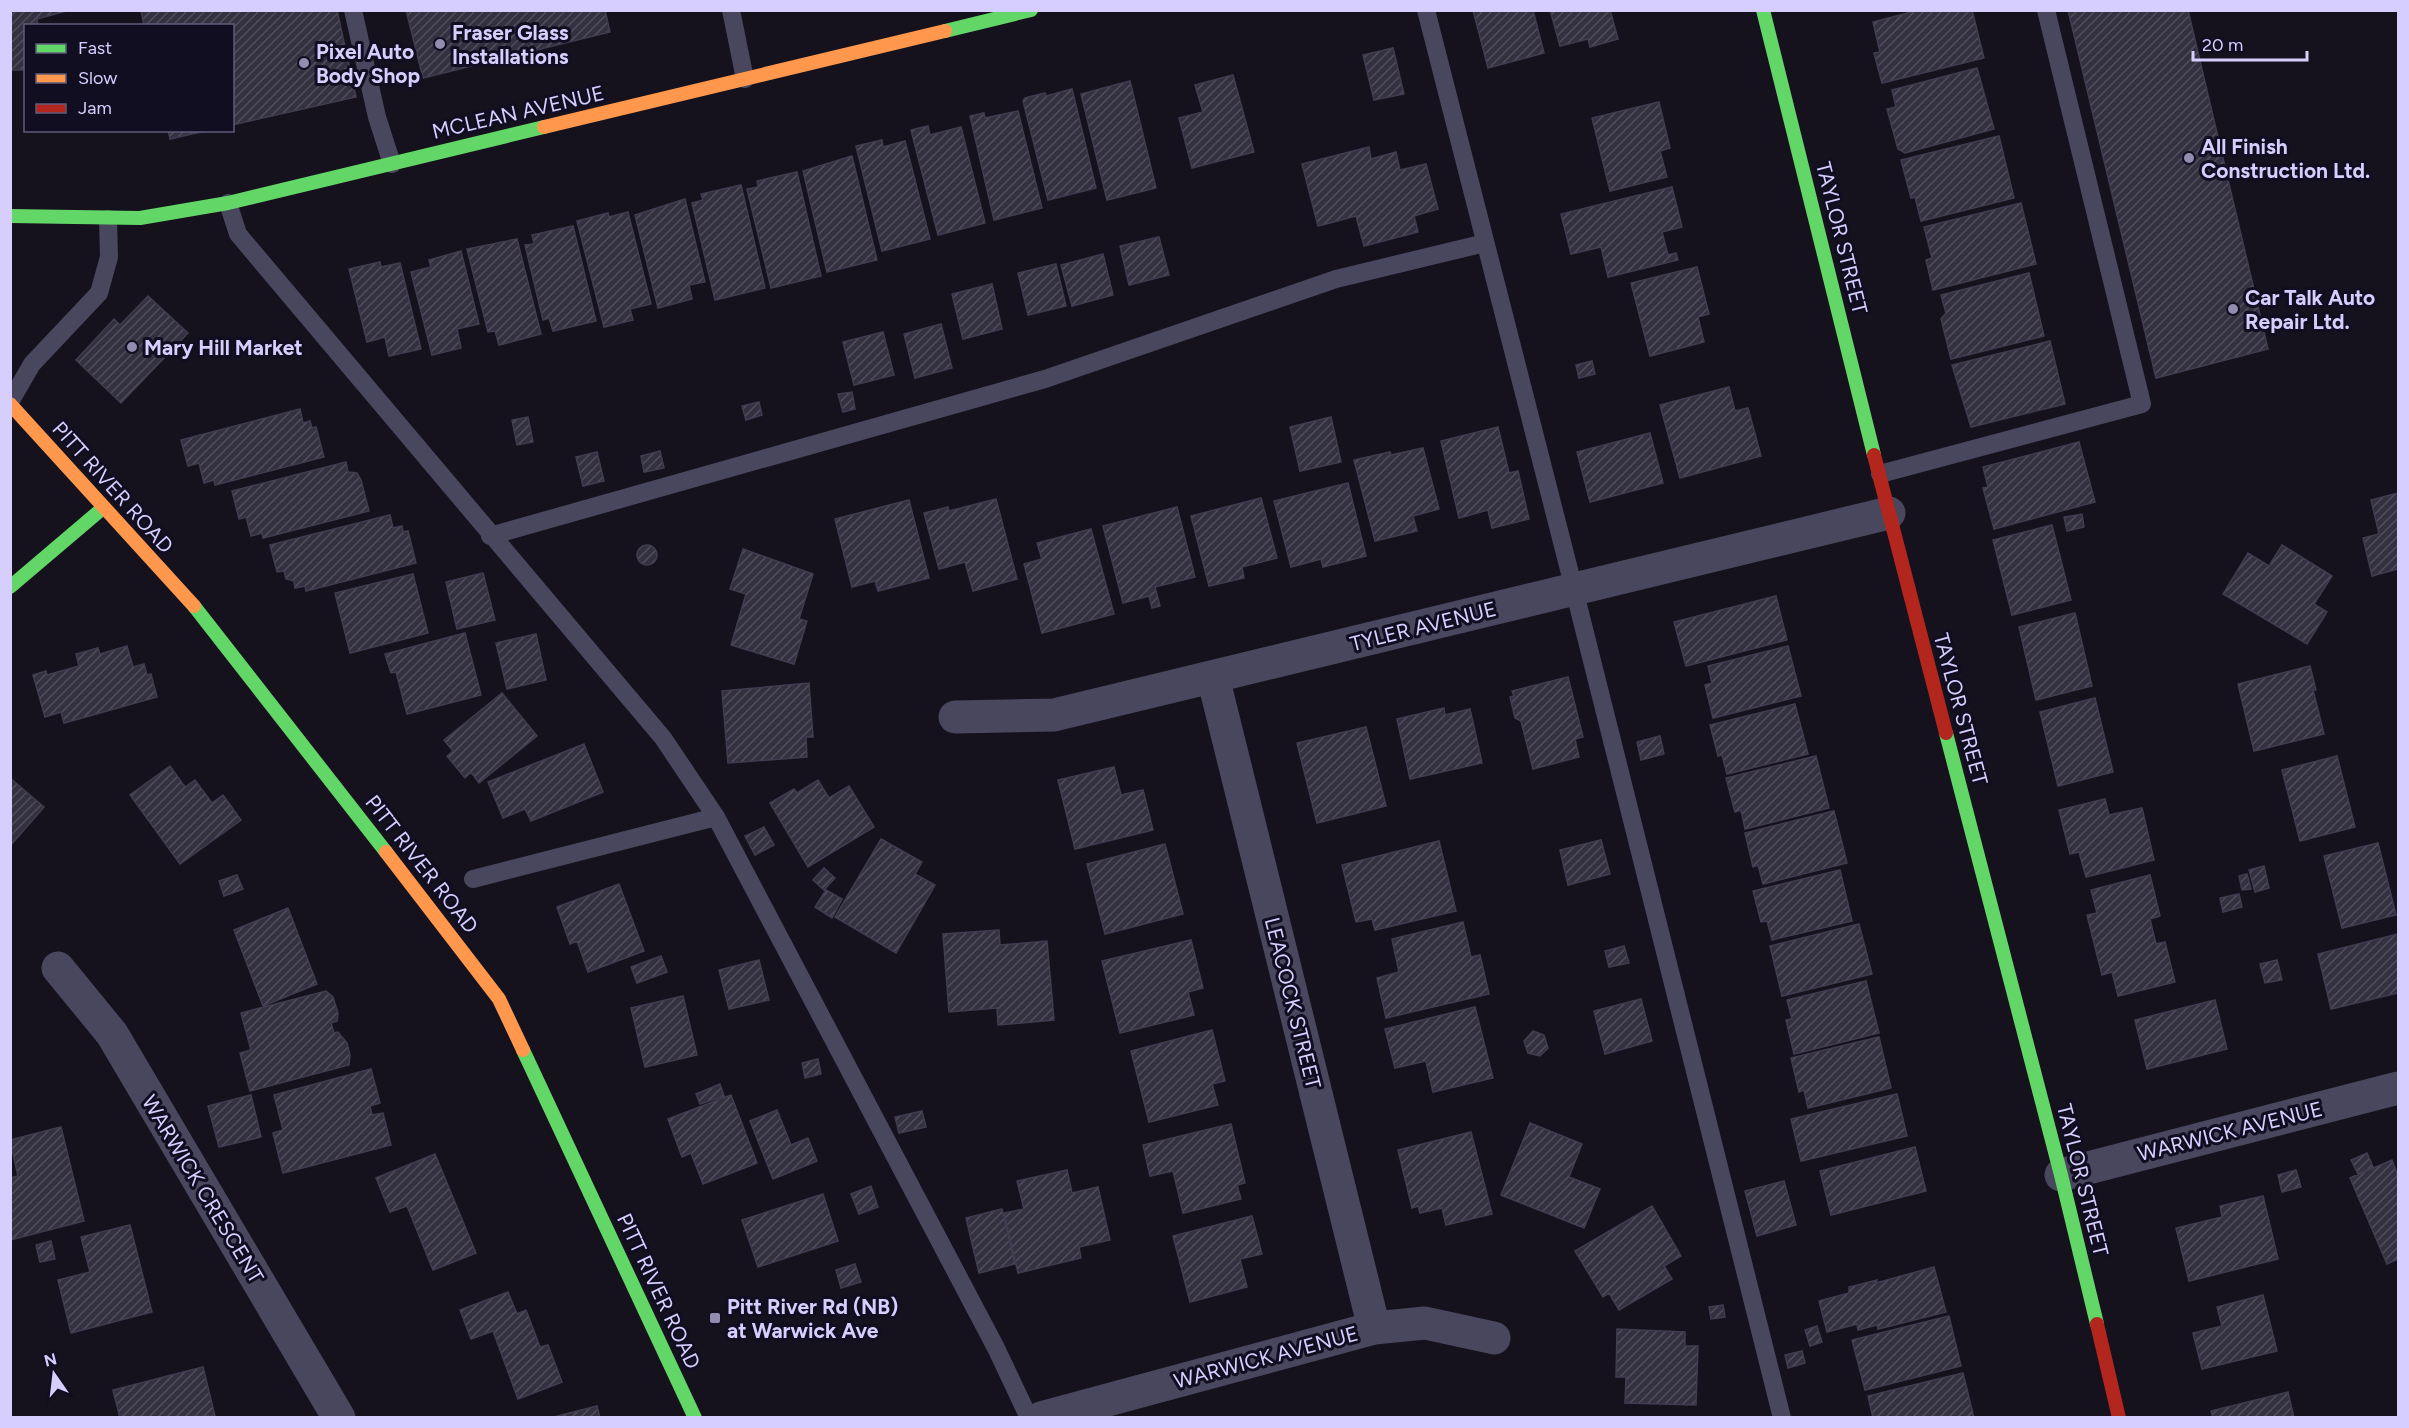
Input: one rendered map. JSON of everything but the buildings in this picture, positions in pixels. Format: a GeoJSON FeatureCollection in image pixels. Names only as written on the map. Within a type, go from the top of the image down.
{"type":"FeatureCollection","features":[{"type":"Feature","properties":{"kind":"main road","name":"TAYLOR STREET"},"geometry":{"type":"LineString","coordinates":[[1764,10],[1889,513],[2061,1174],[2119,1418]]}},
{"type":"Feature","properties":{"kind":"main road","name":"MCLEAN AVENUE"},"geometry":{"type":"LineString","coordinates":[[10,216],[140,218],[228,203],[1019,12]]}},
{"type":"Feature","properties":{"kind":"main road","name":"PITT RIVER ROAD"},"geometry":{"type":"LineString","coordinates":[[10,403],[211,625],[499,999],[695,1418]]}},
{"type":"Feature","properties":{"kind":"main road"},"geometry":{"type":"LineString","coordinates":[[10,587],[103,508]]}},
{"type":"Feature","properties":{"kind":"street","name":"TYLER AVENUE"},"geometry":{"type":"LineString","coordinates":[[955,717],[1054,716],[1889,513]]}},
{"type":"Feature","properties":{"kind":"street","name":"LEACOCK STREET"},"geometry":{"type":"LineString","coordinates":[[1213,677],[1374,1328]]}},
{"type":"Feature","properties":{"kind":"street","name":"WARWICK CRESCENT"},"geometry":{"type":"LineString","coordinates":[[58,968],[112,1034],[339,1418]]}},
{"type":"Feature","properties":{"kind":"street","name":"WARWICK AVENUE"},"geometry":{"type":"LineString","coordinates":[[2061,1174],[2398,1088]]}},
{"type":"Feature","properties":{"kind":"street","name":"WARWICK AVENUE"},"geometry":{"type":"LineString","coordinates":[[1041,1418],[1374,1328],[1425,1323],[1494,1338]]}},
{"type":"Feature","properties":{"kind":"lane"},"geometry":{"type":"LineString","coordinates":[[352,10],[377,117],[392,164]]}},
{"type":"Feature","properties":{"kind":"lane"},"geometry":{"type":"LineString","coordinates":[[731,10],[745,79]]}},
{"type":"Feature","properties":{"kind":"lane"},"geometry":{"type":"LineString","coordinates":[[1426,10],[1782,1418]]}},
{"type":"Feature","properties":{"kind":"lane"},"geometry":{"type":"LineString","coordinates":[[1880,474],[2142,404],[2046,10]]}},
{"type":"Feature","properties":{"kind":"lane"},"geometry":{"type":"LineString","coordinates":[[228,203],[238,234],[490,536],[663,738],[716,818],[985,1326],[1029,1418]]}},
{"type":"Feature","properties":{"kind":"lane"},"geometry":{"type":"LineString","coordinates":[[10,403],[33,364],[99,293],[109,257],[108,219]]}},
{"type":"Feature","properties":{"kind":"lane"},"geometry":{"type":"LineString","coordinates":[[490,536],[1045,379],[1336,279],[1485,243]]}},
{"type":"Feature","properties":{"kind":"lane"},"geometry":{"type":"LineString","coordinates":[[474,879],[716,818]]}},
{"type":"Feature","properties":{"kind":"traffic: fast"},"geometry":{"type":"LineString","coordinates":[[945,31],[1031,10]]}},
{"type":"Feature","properties":{"kind":"traffic: fast"},"geometry":{"type":"LineString","coordinates":[[1763,10],[1874,455]]}},
{"type":"Feature","properties":{"kind":"traffic: fast"},"geometry":{"type":"LineString","coordinates":[[10,216],[140,218],[228,203],[544,127]]}},
{"type":"Feature","properties":{"kind":"traffic: fast"},"geometry":{"type":"LineString","coordinates":[[10,587],[103,508]]}},
{"type":"Feature","properties":{"kind":"traffic: fast"},"geometry":{"type":"LineString","coordinates":[[194,606],[386,852]]}},
{"type":"Feature","properties":{"kind":"traffic: fast"},"geometry":{"type":"LineString","coordinates":[[1946,733],[2061,1175],[2097,1324]]}},
{"type":"Feature","properties":{"kind":"traffic: fast"},"geometry":{"type":"LineString","coordinates":[[523,1050],[695,1418]]}},
{"type":"Feature","properties":{"kind":"traffic: slow"},"geometry":{"type":"LineString","coordinates":[[544,127],[945,31]]}},
{"type":"Feature","properties":{"kind":"traffic: slow"},"geometry":{"type":"LineString","coordinates":[[10,404],[194,606]]}},
{"type":"Feature","properties":{"kind":"traffic: slow"},"geometry":{"type":"LineString","coordinates":[[386,852],[499,999],[523,1050]]}},
{"type":"Feature","properties":{"kind":"traffic: jam"},"geometry":{"type":"LineString","coordinates":[[1874,455],[1946,733]]}},
{"type":"Feature","properties":{"kind":"traffic: jam"},"geometry":{"type":"LineString","coordinates":[[2097,1324],[2119,1418]]}},
{"type":"Feature","properties":{"kind":"place","name":"Fraser Glass Installations"},"geometry":{"type":"Point","coordinates":[440,44]}},
{"type":"Feature","properties":{"kind":"place","name":"Pixel Auto Body Shop"},"geometry":{"type":"Point","coordinates":[304,63]}},
{"type":"Feature","properties":{"kind":"place","name":"All Finish Construction Ltd."},"geometry":{"type":"Point","coordinates":[2189,158]}},
{"type":"Feature","properties":{"kind":"place","name":"Car Talk Auto Repair Ltd."},"geometry":{"type":"Point","coordinates":[2233,309]}},
{"type":"Feature","properties":{"kind":"place","name":"Mary Hill Market"},"geometry":{"type":"Point","coordinates":[132,347]}},
{"type":"Feature","properties":{"kind":"place","name":"Pitt River Rd (NB) at Warwick Ave"},"geometry":{"type":"Point","coordinates":[715,1318]}}]}
